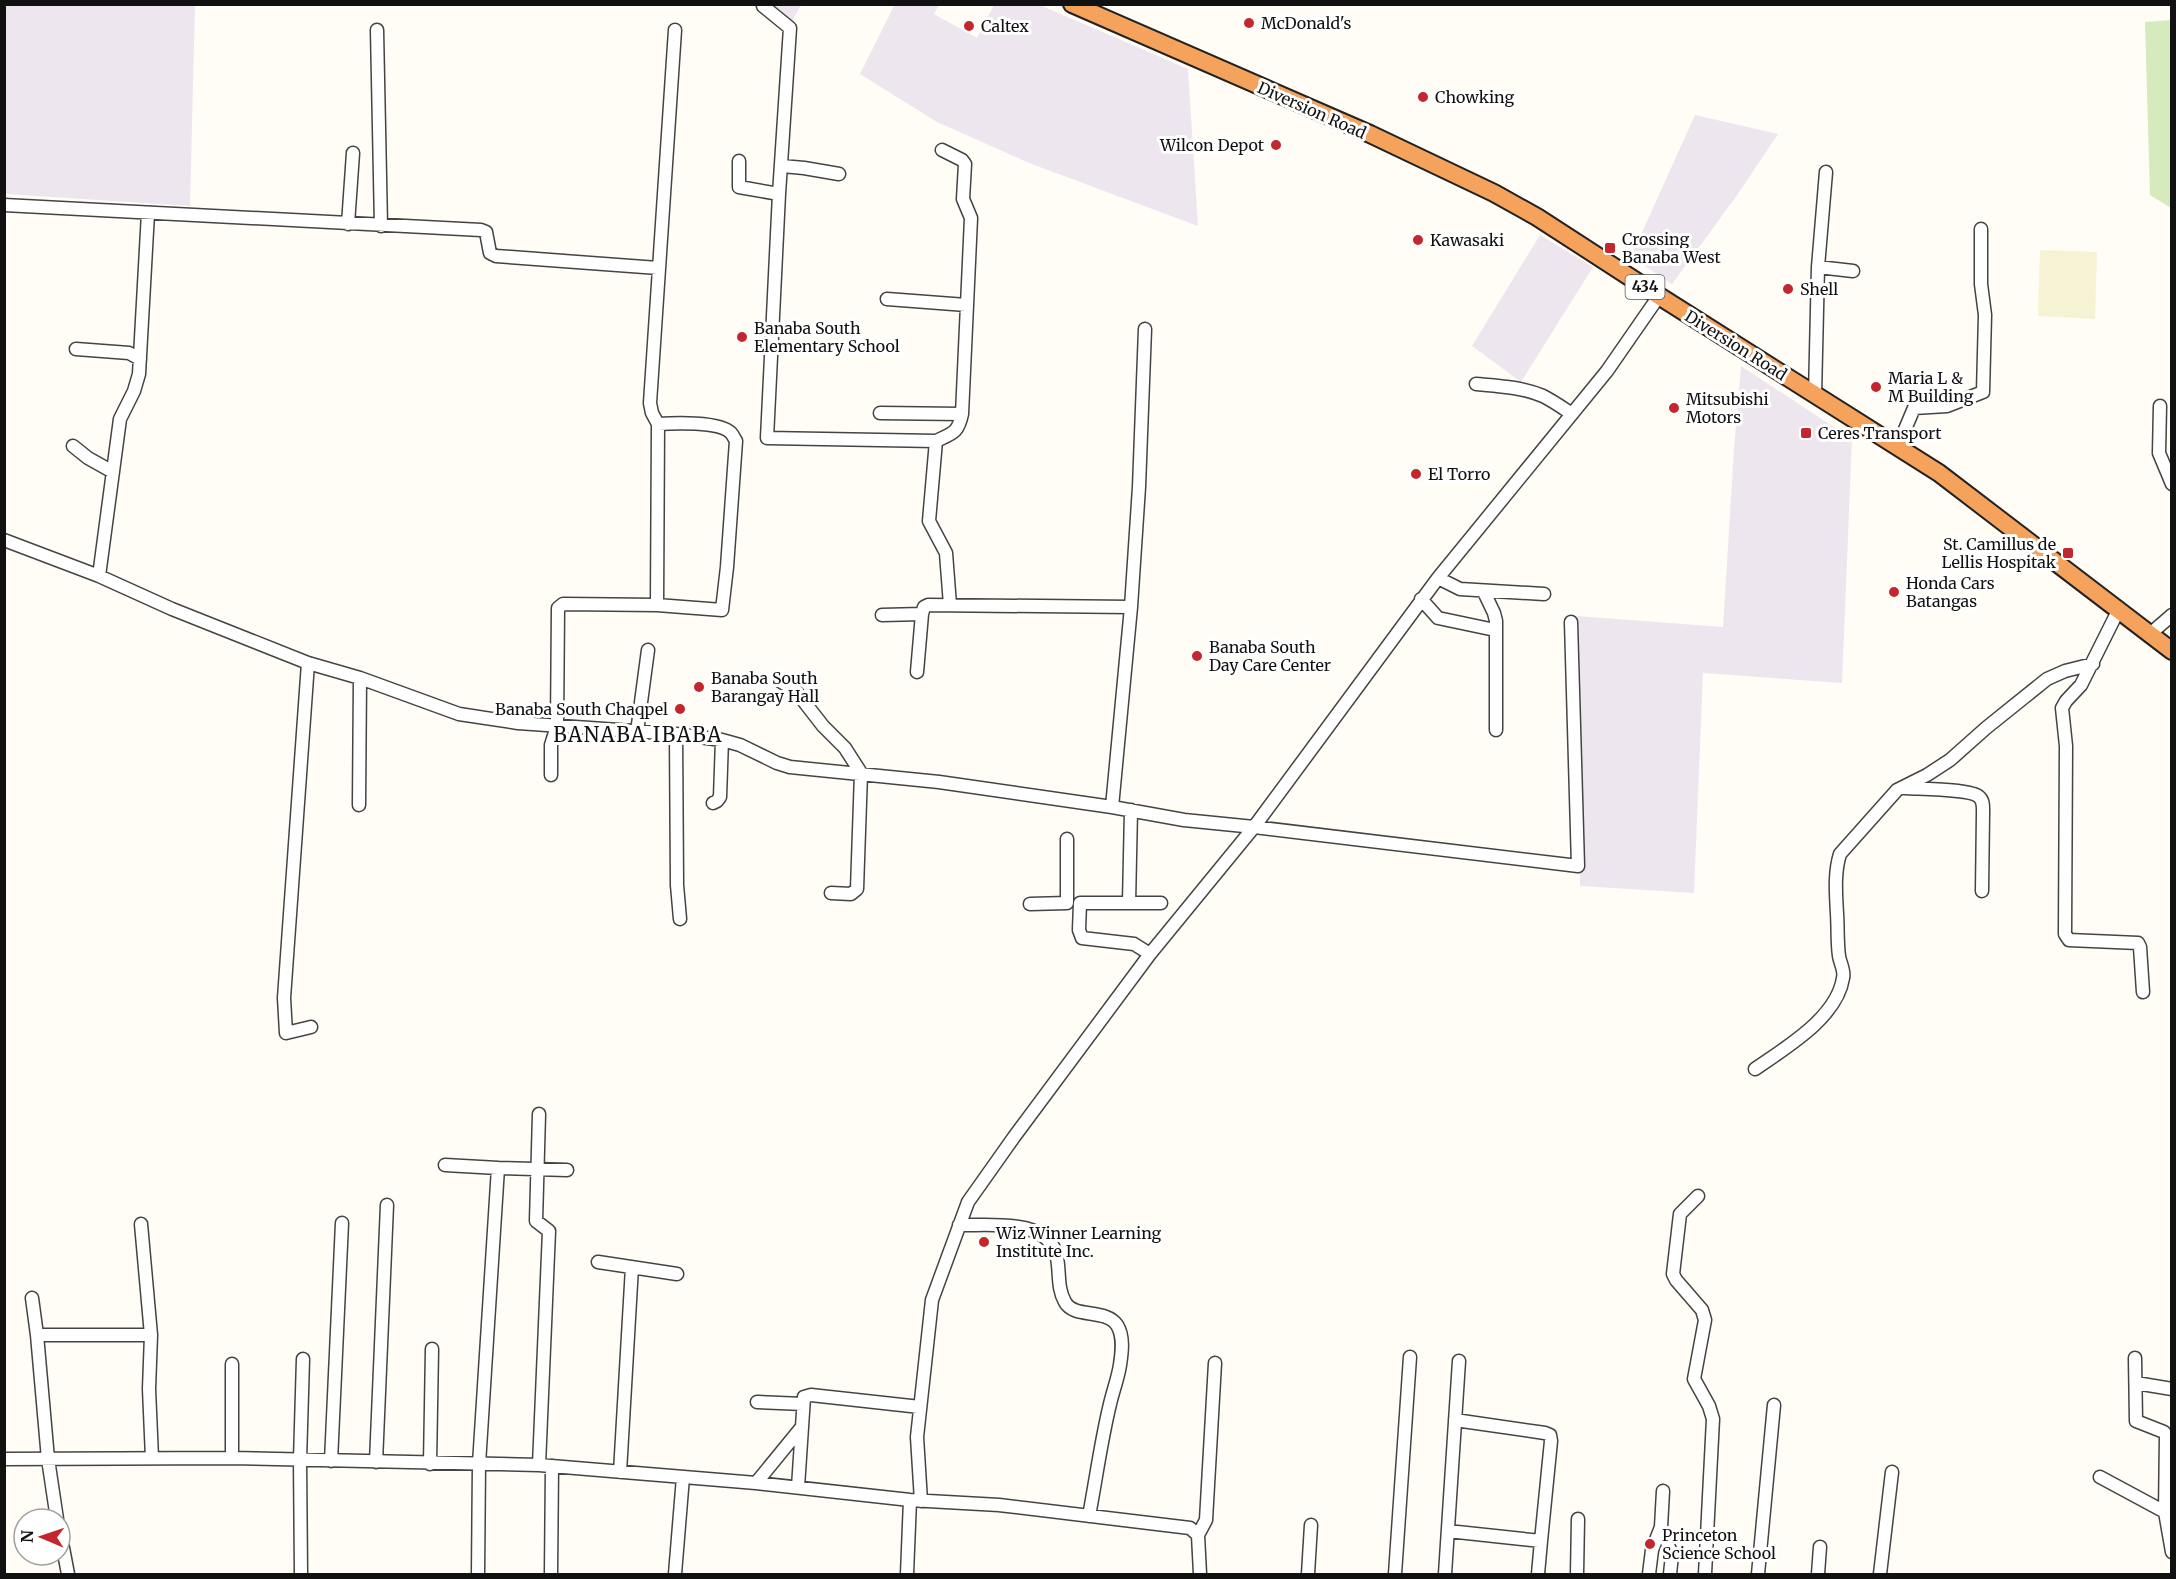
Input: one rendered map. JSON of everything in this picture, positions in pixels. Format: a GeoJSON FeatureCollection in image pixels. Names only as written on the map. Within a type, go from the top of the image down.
{"type":"FeatureCollection","features":[{"type":"Feature","properties":{"kind":"highway","name":"Diversion Road"},"geometry":{"type":"LineString","coordinates":[[1072,4],[1370,134],[1494,193],[1580,244],[1898,446],[1948,480],[2172,651]]}},
{"type":"Feature","properties":{"kind":"street"},"geometry":{"type":"LineString","coordinates":[[764,6],[790,28],[767,438],[936,441],[954,433],[959,427],[962,414],[971,218],[963,199],[965,164],[962,160],[942,150]]}},
{"type":"Feature","properties":{"kind":"street"},"geometry":{"type":"LineString","coordinates":[[377,30],[381,226]]}},
{"type":"Feature","properties":{"kind":"street"},"geometry":{"type":"LineString","coordinates":[[657,605],[658,424],[650,403],[675,30]]}},
{"type":"Feature","properties":{"kind":"street"},"geometry":{"type":"LineString","coordinates":[[348,224],[353,153]]}},
{"type":"Feature","properties":{"kind":"street"},"geometry":{"type":"LineString","coordinates":[[739,161],[739,188],[779,194]]}},
{"type":"Feature","properties":{"kind":"street"},"geometry":{"type":"LineString","coordinates":[[782,166],[839,174]]}},
{"type":"Feature","properties":{"kind":"street"},"geometry":{"type":"LineString","coordinates":[[1815,395],[1818,267],[1826,172]]}},
{"type":"Feature","properties":{"kind":"street"},"geometry":{"type":"LineString","coordinates":[[4,205],[481,230],[486,232],[490,253],[496,256],[658,268]]}},
{"type":"Feature","properties":{"kind":"street"},"geometry":{"type":"LineString","coordinates":[[99,576],[120,419],[134,392],[139,374],[148,213]]}},
{"type":"Feature","properties":{"kind":"street"},"geometry":{"type":"LineString","coordinates":[[1898,446],[1914,408],[1947,405],[1983,392],[1985,315],[1981,284],[1981,229]]}},
{"type":"Feature","properties":{"kind":"street"},"geometry":{"type":"LineString","coordinates":[[1818,267],[1853,270]]}},
{"type":"Feature","properties":{"kind":"street"},"geometry":{"type":"LineString","coordinates":[[907,1575],[916,1501],[917,1437],[932,1300],[968,1202],[1150,954],[1254,827],[1421,599],[1607,371],[1659,296]]}},
{"type":"Feature","properties":{"kind":"street"},"geometry":{"type":"LineString","coordinates":[[887,299],[966,305]]}},
{"type":"Feature","properties":{"kind":"street"},"geometry":{"type":"LineString","coordinates":[[1112,807],[1131,607],[1139,487],[1145,329]]}},
{"type":"Feature","properties":{"kind":"street"},"geometry":{"type":"LineString","coordinates":[[76,349],[129,353],[140,358]]}},
{"type":"Feature","properties":{"kind":"street"},"geometry":{"type":"LineString","coordinates":[[1476,384],[1510,388],[1543,396],[1572,414]]}},
{"type":"Feature","properties":{"kind":"street"},"geometry":{"type":"LineString","coordinates":[[2160,406],[2159,453],[2172,484]]}},
{"type":"Feature","properties":{"kind":"street"},"geometry":{"type":"LineString","coordinates":[[880,413],[962,414]]}},
{"type":"Feature","properties":{"kind":"street"},"geometry":{"type":"LineString","coordinates":[[551,775],[551,745],[557,726],[558,608],[560,605],[657,605],[722,610],[736,441],[730,431],[694,423],[658,424]]}},
{"type":"Feature","properties":{"kind":"street"},"geometry":{"type":"LineString","coordinates":[[936,441],[929,521],[946,553],[950,605]]}},
{"type":"Feature","properties":{"kind":"street"},"geometry":{"type":"LineString","coordinates":[[74,446],[88,458],[113,472]]}},
{"type":"Feature","properties":{"kind":"street"},"geometry":{"type":"LineString","coordinates":[[4,540],[99,576],[172,609],[308,663],[360,678],[459,714],[519,723],[676,734],[722,740],[740,745],[790,767],[939,782],[1112,807],[1184,820],[1578,866],[1571,622]]}},
{"type":"Feature","properties":{"kind":"street"},"geometry":{"type":"LineString","coordinates":[[1438,578],[1460,590],[1544,594]]}},
{"type":"Feature","properties":{"kind":"street"},"geometry":{"type":"LineString","coordinates":[[1484,592],[1494,613],[1496,730]]}},
{"type":"Feature","properties":{"kind":"street"},"geometry":{"type":"LineString","coordinates":[[1421,599],[1438,618],[1495,630]]}},
{"type":"Feature","properties":{"kind":"street"},"geometry":{"type":"LineString","coordinates":[[917,672],[922,614],[928,605],[1131,607]]}},
{"type":"Feature","properties":{"kind":"street"},"geometry":{"type":"LineString","coordinates":[[2118,611],[2081,685],[2062,708],[2066,746],[2065,934],[2069,940],[2138,943],[2143,992]]}},
{"type":"Feature","properties":{"kind":"street"},"geometry":{"type":"LineString","coordinates":[[882,615],[922,614]]}},
{"type":"Feature","properties":{"kind":"street"},"geometry":{"type":"LineString","coordinates":[[2150,634],[2172,615]]}},
{"type":"Feature","properties":{"kind":"street"},"geometry":{"type":"LineString","coordinates":[[637,732],[648,650]]}},
{"type":"Feature","properties":{"kind":"street"},"geometry":{"type":"LineString","coordinates":[[308,663],[284,998],[286,1033],[311,1027]]}},
{"type":"Feature","properties":{"kind":"street"},"geometry":{"type":"LineString","coordinates":[[1755,1068],[1796,1040],[1829,1009],[1838,994],[1844,976],[1839,955],[1836,866],[1840,854],[1897,790],[1950,760],[2047,679],[2065,671],[2093,664]]}},
{"type":"Feature","properties":{"kind":"street"},"geometry":{"type":"LineString","coordinates":[[359,805],[360,678]]}},
{"type":"Feature","properties":{"kind":"street"},"geometry":{"type":"LineString","coordinates":[[780,681],[795,690],[823,726],[845,748],[861,773],[857,889],[851,894],[831,893]]}},
{"type":"Feature","properties":{"kind":"street"},"geometry":{"type":"LineString","coordinates":[[676,734],[677,885],[680,919]]}},
{"type":"Feature","properties":{"kind":"street"},"geometry":{"type":"LineString","coordinates":[[712,803],[720,797],[722,740]]}},
{"type":"Feature","properties":{"kind":"street"},"geometry":{"type":"LineString","coordinates":[[1904,788],[1950,791],[1975,794],[1980,797],[1983,814],[1982,891]]}},
{"type":"Feature","properties":{"kind":"street"},"geometry":{"type":"LineString","coordinates":[[1129,903],[1131,810]]}},
{"type":"Feature","properties":{"kind":"street"},"geometry":{"type":"LineString","coordinates":[[1067,839],[1067,903]]}},
{"type":"Feature","properties":{"kind":"street"},"geometry":{"type":"LineString","coordinates":[[1080,903],[1079,930],[1082,938],[1134,944],[1150,954]]}},
{"type":"Feature","properties":{"kind":"street"},"geometry":{"type":"LineString","coordinates":[[1030,904],[1161,903]]}},
{"type":"Feature","properties":{"kind":"street"},"geometry":{"type":"LineString","coordinates":[[539,1114],[536,1221],[549,1231],[546,1466],[551,1575]]}},
{"type":"Feature","properties":{"kind":"street"},"geometry":{"type":"LineString","coordinates":[[445,1165],[567,1170]]}},
{"type":"Feature","properties":{"kind":"street"},"geometry":{"type":"LineString","coordinates":[[478,1575],[479,1464],[498,1168]]}},
{"type":"Feature","properties":{"kind":"street"},"geometry":{"type":"LineString","coordinates":[[1698,1196],[1680,1214],[1673,1268],[1676,1280],[1702,1310],[1705,1320],[1694,1379],[1709,1406],[1713,1419],[1705,1575]]}},
{"type":"Feature","properties":{"kind":"street"},"geometry":{"type":"LineString","coordinates":[[376,1462],[387,1205]]}},
{"type":"Feature","properties":{"kind":"street"},"geometry":{"type":"LineString","coordinates":[[331,1461],[342,1223]]}},
{"type":"Feature","properties":{"kind":"street"},"geometry":{"type":"LineString","coordinates":[[141,1224],[151,1335],[149,1389],[152,1458]]}},
{"type":"Feature","properties":{"kind":"street"},"geometry":{"type":"LineString","coordinates":[[958,1225],[1028,1227],[1044,1235],[1057,1255],[1060,1288],[1065,1304],[1073,1310],[1101,1315],[1115,1322],[1120,1332],[1120,1364],[1089,1516]]}},
{"type":"Feature","properties":{"kind":"street"},"geometry":{"type":"LineString","coordinates":[[598,1262],[677,1274]]}},
{"type":"Feature","properties":{"kind":"street"},"geometry":{"type":"LineString","coordinates":[[620,1472],[632,1267]]}},
{"type":"Feature","properties":{"kind":"street"},"geometry":{"type":"LineString","coordinates":[[32,1298],[48,1459],[55,1507]]}},
{"type":"Feature","properties":{"kind":"street"},"geometry":{"type":"LineString","coordinates":[[37,1335],[151,1335]]}},
{"type":"Feature","properties":{"kind":"street"},"geometry":{"type":"LineString","coordinates":[[430,1464],[432,1349]]}},
{"type":"Feature","properties":{"kind":"street"},"geometry":{"type":"LineString","coordinates":[[1395,1575],[1410,1357]]}},
{"type":"Feature","properties":{"kind":"street"},"geometry":{"type":"LineString","coordinates":[[301,1575],[300,1460],[303,1359]]}},
{"type":"Feature","properties":{"kind":"street"},"geometry":{"type":"LineString","coordinates":[[2135,1359],[2136,1421],[2164,1432],[2166,1436],[2165,1512],[2172,1552]]}},
{"type":"Feature","properties":{"kind":"street"},"geometry":{"type":"LineString","coordinates":[[1445,1575],[1459,1361]]}},
{"type":"Feature","properties":{"kind":"street"},"geometry":{"type":"LineString","coordinates":[[1200,1575],[1198,1535],[1206,1520],[1215,1363]]}},
{"type":"Feature","properties":{"kind":"street"},"geometry":{"type":"LineString","coordinates":[[232,1364],[232,1458]]}},
{"type":"Feature","properties":{"kind":"street"},"geometry":{"type":"LineString","coordinates":[[2136,1383],[2172,1389]]}},
{"type":"Feature","properties":{"kind":"street"},"geometry":{"type":"LineString","coordinates":[[798,1487],[804,1397],[811,1395],[920,1407]]}},
{"type":"Feature","properties":{"kind":"street"},"geometry":{"type":"LineString","coordinates":[[757,1402],[803,1404]]}},
{"type":"Feature","properties":{"kind":"street"},"geometry":{"type":"LineString","coordinates":[[1758,1575],[1774,1405]]}},
{"type":"Feature","properties":{"kind":"street"},"geometry":{"type":"LineString","coordinates":[[1455,1420],[1550,1435],[1538,1575]]}},
{"type":"Feature","properties":{"kind":"street"},"geometry":{"type":"LineString","coordinates":[[756,1483],[801,1428]]}},
{"type":"Feature","properties":{"kind":"street"},"geometry":{"type":"LineString","coordinates":[[4,1459],[232,1458],[546,1466],[756,1483],[916,1501],[999,1505],[1190,1528],[1198,1535]]}},
{"type":"Feature","properties":{"kind":"street"},"geometry":{"type":"LineString","coordinates":[[1880,1575],[1892,1472]]}},
{"type":"Feature","properties":{"kind":"street"},"geometry":{"type":"LineString","coordinates":[[675,1575],[683,1477]]}},
{"type":"Feature","properties":{"kind":"street"},"geometry":{"type":"LineString","coordinates":[[2100,1477],[2165,1512]]}},
{"type":"Feature","properties":{"kind":"street"},"geometry":{"type":"LineString","coordinates":[[1649,1575],[1652,1550],[1661,1527],[1663,1491]]}},
{"type":"Feature","properties":{"kind":"street"},"geometry":{"type":"LineString","coordinates":[[1577,1575],[1578,1519]]}},
{"type":"Feature","properties":{"kind":"street"},"geometry":{"type":"LineString","coordinates":[[1308,1575],[1311,1525]]}},
{"type":"Feature","properties":{"kind":"street"},"geometry":{"type":"LineString","coordinates":[[1661,1527],[1672,1555],[1670,1575]]}},
{"type":"Feature","properties":{"kind":"street"},"geometry":{"type":"LineString","coordinates":[[1448,1531],[1541,1541]]}},
{"type":"Feature","properties":{"kind":"street"},"geometry":{"type":"LineString","coordinates":[[1818,1575],[1820,1547]]}},
{"type":"Feature","properties":{"kind":"shaded area"},"geometry":{"type":"Polygon","coordinates":[[[895,4],[939,5],[934,14],[977,38],[994,5],[1040,5],[1188,69],[1198,226],[1029,163],[937,122],[860,74],[895,4]]]}},
{"type":"Feature","properties":{"kind":"shaded area"},"geometry":{"type":"Polygon","coordinates":[[[4,5],[195,5],[190,206],[5,194],[4,5]]]}},
{"type":"Feature","properties":{"kind":"shaded area"},"geometry":{"type":"Polygon","coordinates":[[[766,5],[801,5],[790,25],[766,5]]]}},
{"type":"Feature","properties":{"kind":"shaded area"},"geometry":{"type":"Polygon","coordinates":[[[1695,115],[1778,134],[1735,198],[1672,284],[1631,257],[1695,115]]]}},
{"type":"Feature","properties":{"kind":"shaded area"},"geometry":{"type":"Polygon","coordinates":[[[1540,235],[1593,267],[1521,382],[1472,346],[1540,235]]]}},
{"type":"Feature","properties":{"kind":"shaded area"},"geometry":{"type":"Polygon","coordinates":[[[2040,250],[2097,252],[2095,319],[2038,316],[2040,250]]]}},
{"type":"Feature","properties":{"kind":"shaded area","name":"Ceres Transport"},"geometry":{"type":"Polygon","coordinates":[[[1741,366],[1852,439],[1842,683],[1703,673],[1694,893],[1580,886],[1577,616],[1723,627],[1741,366]]]}},
{"type":"Feature","properties":{"kind":"green space"},"geometry":{"type":"Polygon","coordinates":[[[2172,20],[2171,208],[2150,195],[2145,22],[2172,20]]]}},
{"type":"Feature","properties":{"kind":"place","name":"McDonald's"},"geometry":{"type":"Point","coordinates":[1249,23]}},
{"type":"Feature","properties":{"kind":"place","name":"Caltex"},"geometry":{"type":"Point","coordinates":[969,26]}},
{"type":"Feature","properties":{"kind":"place","name":"Chowking"},"geometry":{"type":"Point","coordinates":[1423,97]}},
{"type":"Feature","properties":{"kind":"place","name":"Wilcon Depot"},"geometry":{"type":"Point","coordinates":[1276,145]}},
{"type":"Feature","properties":{"kind":"place","name":"Kawasaki"},"geometry":{"type":"Point","coordinates":[1418,240]}},
{"type":"Feature","properties":{"kind":"place","name":"Crossing Banaba West"},"geometry":{"type":"Point","coordinates":[1610,248]}},
{"type":"Feature","properties":{"kind":"place","name":"Shell"},"geometry":{"type":"Point","coordinates":[1788,289]}},
{"type":"Feature","properties":{"kind":"place","name":"Banaba South Elementary School"},"geometry":{"type":"Point","coordinates":[742,337]}},
{"type":"Feature","properties":{"kind":"place","name":"Maria L & M Building"},"geometry":{"type":"Point","coordinates":[1876,387]}},
{"type":"Feature","properties":{"kind":"place","name":"Mitsubishi Motors"},"geometry":{"type":"Point","coordinates":[1674,408]}},
{"type":"Feature","properties":{"kind":"place","name":"Ceres Transport"},"geometry":{"type":"Point","coordinates":[1806,433]}},
{"type":"Feature","properties":{"kind":"place","name":"El Torro"},"geometry":{"type":"Point","coordinates":[1416,474]}},
{"type":"Feature","properties":{"kind":"place","name":"St. Camillus de Lellis Hospitak"},"geometry":{"type":"Point","coordinates":[2068,553]}},
{"type":"Feature","properties":{"kind":"place","name":"Honda Cars Batangas"},"geometry":{"type":"Point","coordinates":[1894,592]}},
{"type":"Feature","properties":{"kind":"place","name":"Banaba South Day Care Center"},"geometry":{"type":"Point","coordinates":[1197,656]}},
{"type":"Feature","properties":{"kind":"place","name":"Banaba South Barangay Hall"},"geometry":{"type":"Point","coordinates":[699,687]}},
{"type":"Feature","properties":{"kind":"place","name":"Banaba South Chaqpel"},"geometry":{"type":"Point","coordinates":[680,709]}},
{"type":"Feature","properties":{"kind":"place","name":"Wiz Winner Learning Institute Inc."},"geometry":{"type":"Point","coordinates":[984,1242]}},
{"type":"Feature","properties":{"kind":"place","name":"Princeton Science School"},"geometry":{"type":"Point","coordinates":[1650,1544]}},
{"type":"Feature","properties":{"kind":"district","name":"BANABA IBABA"},"geometry":{"type":"Point","coordinates":[638,735]}}]}
